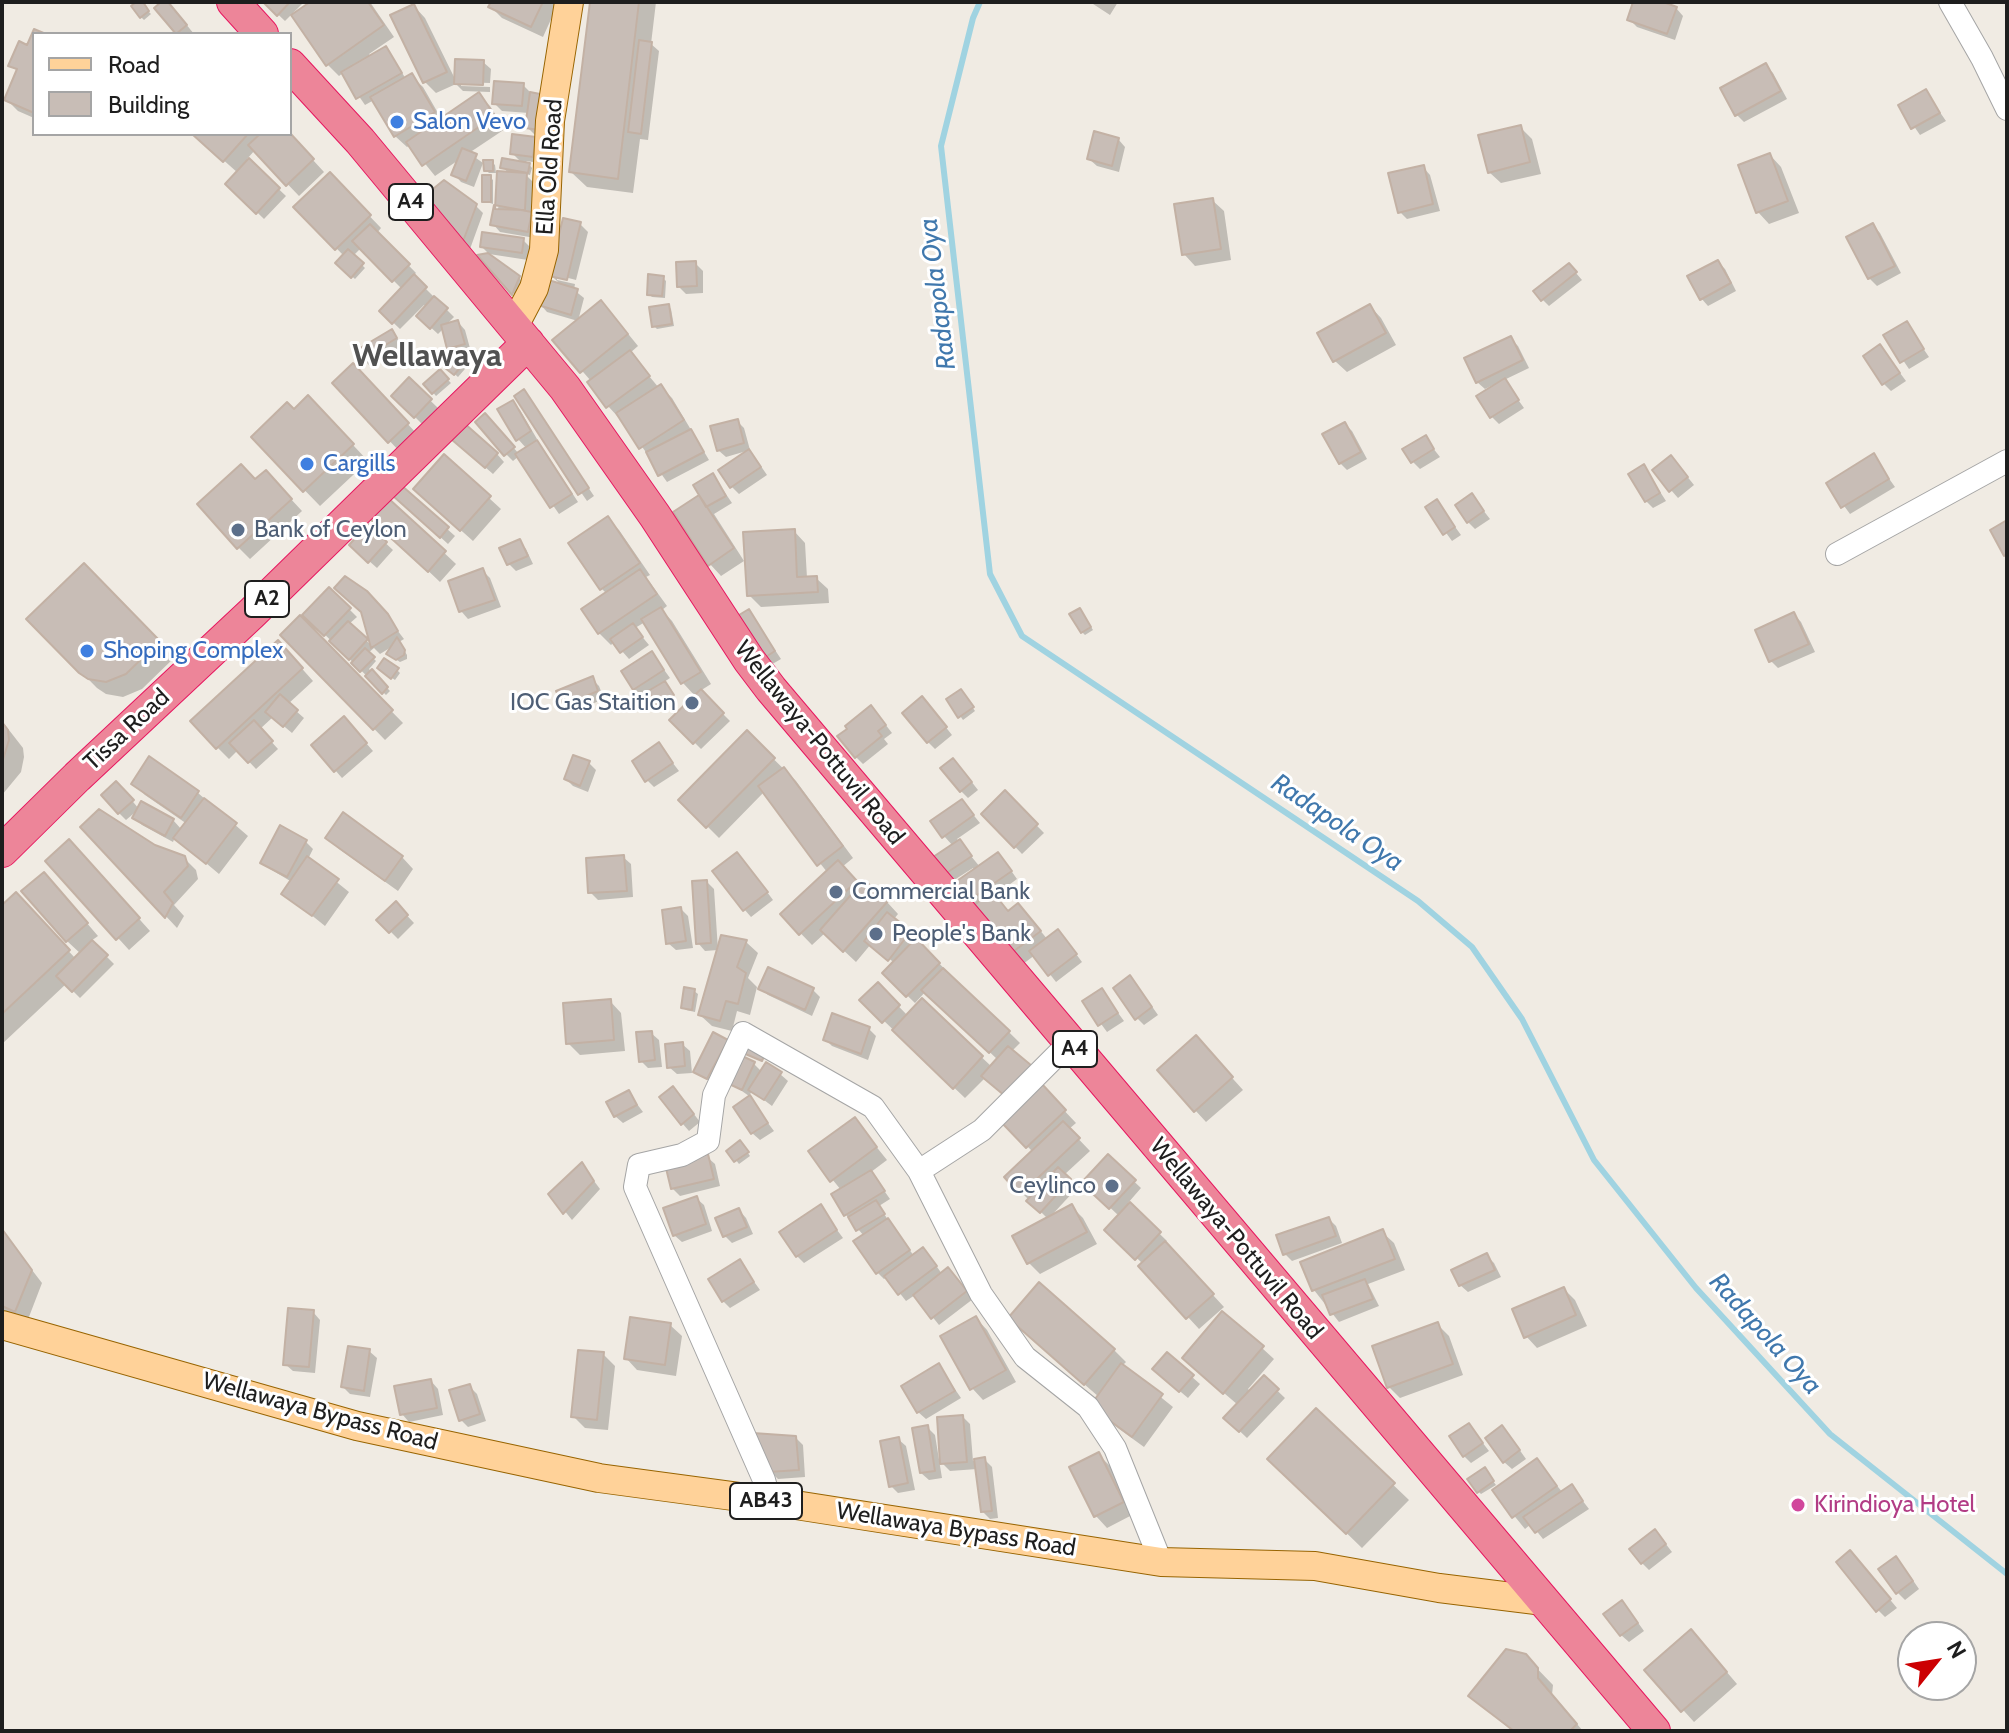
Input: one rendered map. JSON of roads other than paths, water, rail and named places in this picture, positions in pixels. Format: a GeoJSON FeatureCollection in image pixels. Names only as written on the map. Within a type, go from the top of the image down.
{"type":"FeatureCollection","features":[{"type":"Feature","properties":{"kind":"highway"},"geometry":{"type":"LineString","coordinates":[[233,2],[260,32]]}},
{"type":"Feature","properties":{"kind":"highway","name":"Wellawaya-Pottuvil Road"},"geometry":{"type":"LineString","coordinates":[[292,67],[360,141],[521,334],[599,434],[771,689],[1654,1731]]}},
{"type":"Feature","properties":{"kind":"highway","name":"Tissa Road"},"geometry":{"type":"LineString","coordinates":[[2,851],[252,613],[521,334]]}},
{"type":"Feature","properties":{"kind":"main road","name":"Ella Old Road"},"geometry":{"type":"LineString","coordinates":[[521,334],[544,250],[550,121],[569,2]]}},
{"type":"Feature","properties":{"kind":"main road","name":"Wellawaya Bypass Road"},"geometry":{"type":"LineString","coordinates":[[2,1325],[357,1426],[599,1478],[770,1501],[1161,1562],[1315,1566],[1439,1588],[1544,1601]]}},
{"type":"Feature","properties":{"kind":"street"},"geometry":{"type":"LineString","coordinates":[[1950,2],[2007,109]]}},
{"type":"Feature","properties":{"kind":"street"},"geometry":{"type":"LineString","coordinates":[[1837,554],[2007,461]]}},
{"type":"Feature","properties":{"kind":"street"},"geometry":{"type":"LineString","coordinates":[[770,1501],[764,1480],[635,1187],[639,1165],[682,1155],[708,1141],[714,1095],[743,1033],[873,1107],[919,1171],[981,1294],[1025,1357],[1088,1407],[1115,1448],[1161,1562]]}},
{"type":"Feature","properties":{"kind":"street"},"geometry":{"type":"LineString","coordinates":[[919,1171],[982,1130],[1069,1043]]}},
{"type":"Feature","properties":{"kind":"waterway","name":"Radapola Oya"},"geometry":{"type":"LineString","coordinates":[[980,2],[973,18],[941,146],[990,574],[1022,636],[1418,901],[1472,947],[1522,1019],[1594,1160],[1696,1288],[1830,1434],[2007,1574]]}},
{"type":"Feature","properties":{"kind":"place","name":"Salon Vevo"},"geometry":{"type":"Point","coordinates":[397,122]}},
{"type":"Feature","properties":{"kind":"place","name":"Cargills"},"geometry":{"type":"Point","coordinates":[307,464]}},
{"type":"Feature","properties":{"kind":"place","name":"Bank of Ceylon"},"geometry":{"type":"Point","coordinates":[238,530]}},
{"type":"Feature","properties":{"kind":"place","name":"Shoping Complex"},"geometry":{"type":"Point","coordinates":[87,651]}},
{"type":"Feature","properties":{"kind":"place","name":"IOC Gas Staition"},"geometry":{"type":"Point","coordinates":[692,703]}},
{"type":"Feature","properties":{"kind":"place","name":"Commercial Bank"},"geometry":{"type":"Point","coordinates":[836,892]}},
{"type":"Feature","properties":{"kind":"place","name":"People's Bank"},"geometry":{"type":"Point","coordinates":[876,934]}},
{"type":"Feature","properties":{"kind":"place","name":"Ceylinco"},"geometry":{"type":"Point","coordinates":[1112,1186]}},
{"type":"Feature","properties":{"kind":"place","name":"Kirindioya Hotel"},"geometry":{"type":"Point","coordinates":[1798,1505]}},
{"type":"Feature","properties":{"kind":"district","name":"Wellawaya"},"geometry":{"type":"Point","coordinates":[427,357]}}]}
